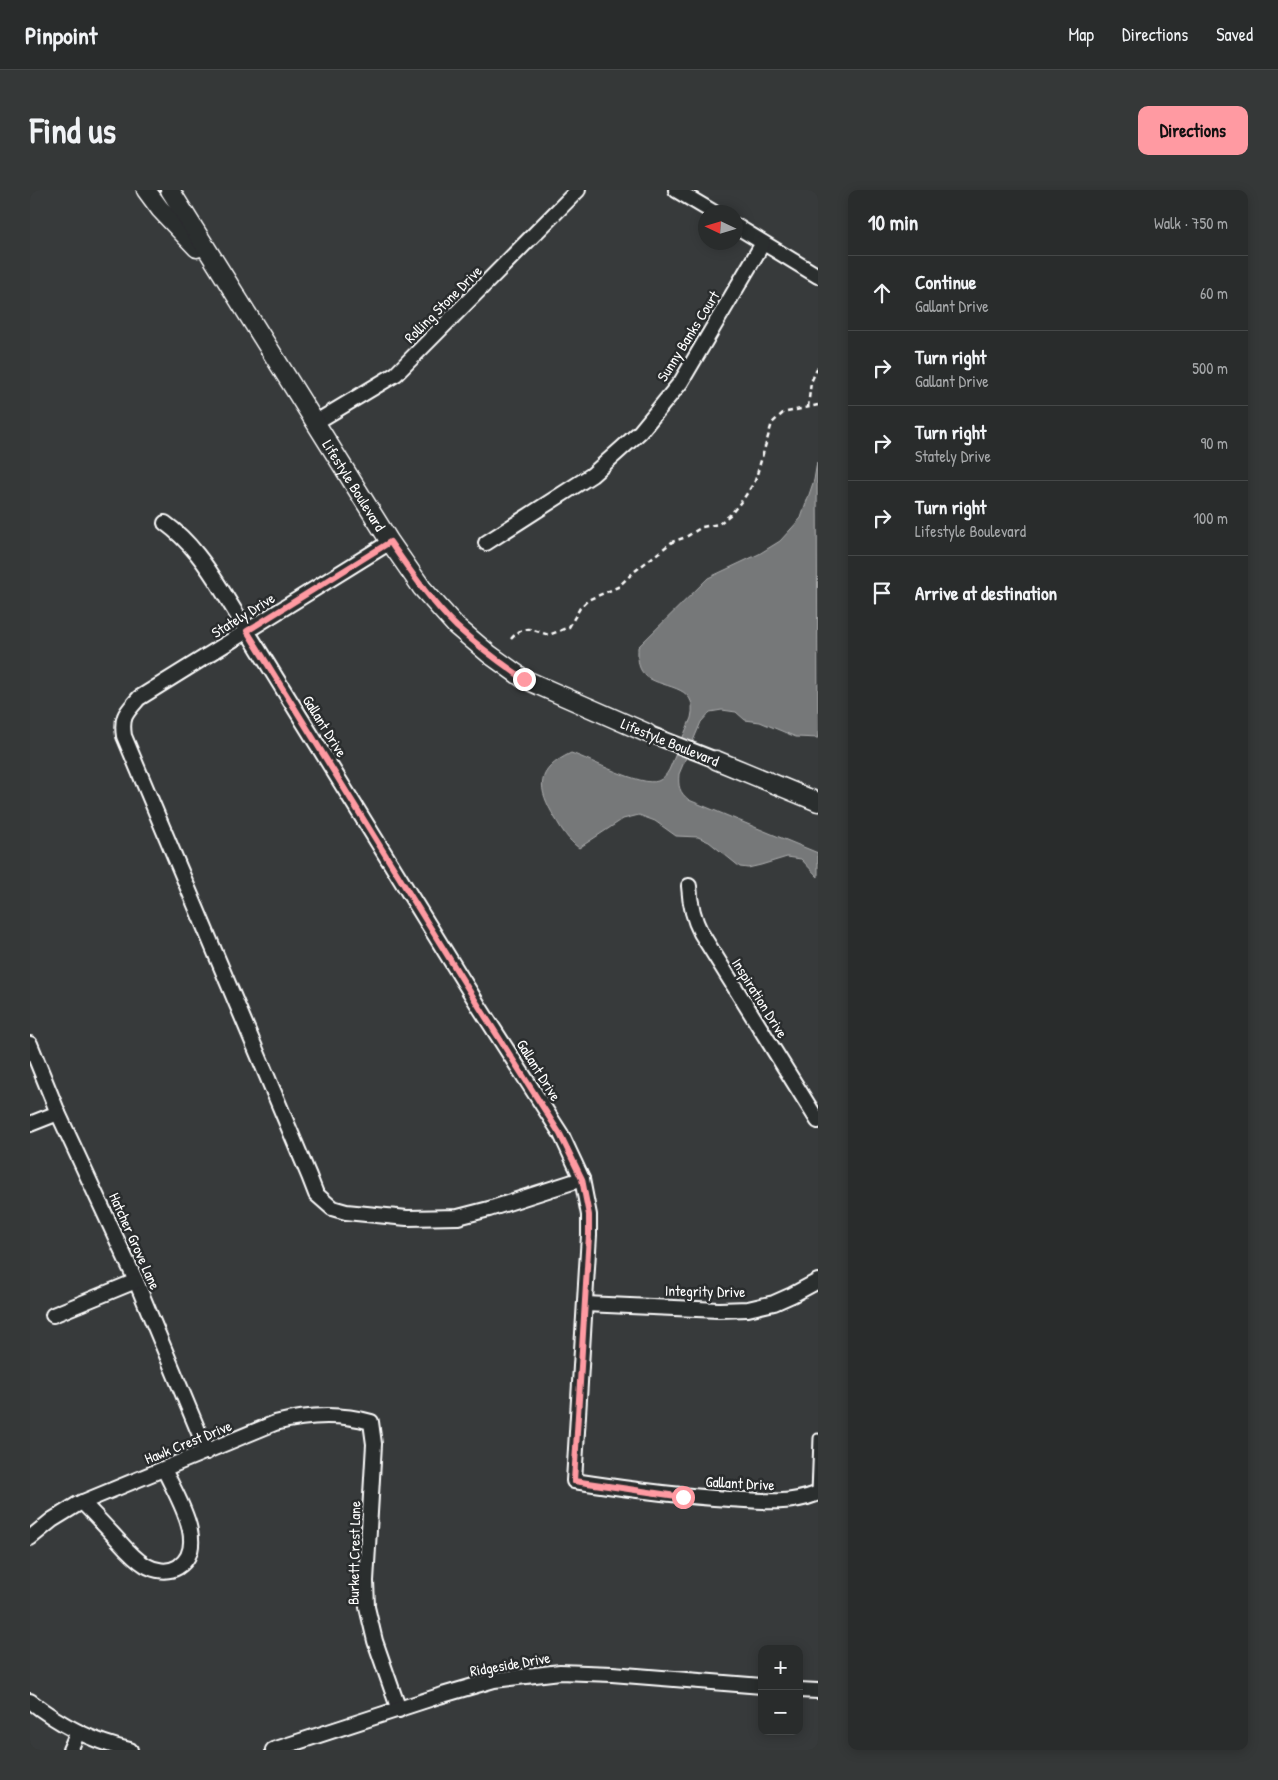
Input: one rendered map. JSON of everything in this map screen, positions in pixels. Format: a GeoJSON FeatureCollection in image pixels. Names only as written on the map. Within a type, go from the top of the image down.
{"type":"FeatureCollection","features":[{"type":"Feature","properties":{"kind":"street","name":"Lifestyle Boulevard"},"geometry":{"type":"LineString","coordinates":[[146,190],[160,209],[221,274]]}},
{"type":"Feature","properties":{"kind":"street","name":"Lifestyle Boulevard"},"geometry":{"type":"LineString","coordinates":[[170,190],[390,542],[422,588],[456,626],[524,679],[647,733],[818,802]]}},
{"type":"Feature","properties":{"kind":"street","name":"Rolling Stone Drive"},"geometry":{"type":"LineString","coordinates":[[316,422],[396,374],[578,190]]}},
{"type":"Feature","properties":{"kind":"street"},"geometry":{"type":"LineString","coordinates":[[676,190],[701,205]]}},
{"type":"Feature","properties":{"kind":"street"},"geometry":{"type":"LineString","coordinates":[[743,230],[818,276]]}},
{"type":"Feature","properties":{"kind":"street","name":"Sunny Banks Court"},"geometry":{"type":"LineString","coordinates":[[486,543],[592,475],[640,432],[681,382],[763,243]]}},
{"type":"Feature","properties":{"kind":"street","name":"Gallant Drive"},"geometry":{"type":"LineString","coordinates":[[165,523],[180,534],[202,560],[560,1134],[582,1179],[589,1215],[574,1481],[683,1497],[778,1502],[802,1499],[816,1494]]}},
{"type":"Feature","properties":{"kind":"street","name":"Stately Drive"},"geometry":{"type":"LineString","coordinates":[[390,542],[139,698],[128,711],[122,723],[124,736],[312,1185],[322,1201],[332,1208],[346,1212],[408,1218],[458,1217],[582,1179]]}},
{"type":"Feature","properties":{"kind":"street","name":"Inspiration Drive"},"geometry":{"type":"LineString","coordinates":[[689,886],[696,924],[818,1121]]}},
{"type":"Feature","properties":{"kind":"street","name":"Hatcher Grove Lane"},"geometry":{"type":"LineString","coordinates":[[30,1044],[58,1113],[136,1281],[207,1452]]}},
{"type":"Feature","properties":{"kind":"street"},"geometry":{"type":"LineString","coordinates":[[30,1124],[58,1113]]}},
{"type":"Feature","properties":{"kind":"street"},"geometry":{"type":"LineString","coordinates":[[53,1315],[136,1281]]}},
{"type":"Feature","properties":{"kind":"street","name":"Integrity Drive"},"geometry":{"type":"LineString","coordinates":[[585,1304],[719,1310],[748,1309],[774,1304],[818,1281]]}},
{"type":"Feature","properties":{"kind":"street","name":"Hawk Crest Drive"},"geometry":{"type":"LineString","coordinates":[[30,1538],[64,1512],[82,1502],[275,1423],[332,1416],[371,1422]]}},
{"type":"Feature","properties":{"kind":"street","name":"Burkett Crest Lane"},"geometry":{"type":"LineString","coordinates":[[371,1422],[374,1444],[366,1581],[367,1607],[375,1641],[398,1710]]}},
{"type":"Feature","properties":{"kind":"street"},"geometry":{"type":"LineString","coordinates":[[82,1502],[137,1559],[153,1568],[166,1571],[172,1570],[186,1560],[192,1547],[192,1533],[164,1469]]}},
{"type":"Feature","properties":{"kind":"street","name":"Ridgeside Drive"},"geometry":{"type":"LineString","coordinates":[[273,1750],[494,1680],[560,1672],[612,1674],[758,1686]]}},
{"type":"Feature","properties":{"kind":"street"},"geometry":{"type":"LineString","coordinates":[[803,1690],[818,1691]]}},
{"type":"Feature","properties":{"kind":"street"},"geometry":{"type":"LineString","coordinates":[[30,1701],[78,1732],[130,1750]]}},
{"type":"Feature","properties":{"kind":"street"},"geometry":{"type":"LineString","coordinates":[[70,1750],[78,1732]]}},
{"type":"Feature","properties":{"kind":"lane"},"geometry":{"type":"LineString","coordinates":[[816,1494],[818,1438]]}},
{"type":"Feature","properties":{"kind":"path"},"geometry":{"type":"LineString","coordinates":[[808,407],[811,382],[818,367]]}},
{"type":"Feature","properties":{"kind":"path"},"geometry":{"type":"LineString","coordinates":[[511,639],[524,628],[549,635],[568,627],[580,608],[588,600],[618,587],[634,571],[672,542],[686,537],[702,526],[719,524],[731,514],[755,481],[772,423],[783,413],[818,405]]}},
{"type":"Feature","properties":{"kind":"shaded area"},"geometry":{"type":"Polygon","coordinates":[[[817,462],[818,738],[796,737],[760,722],[745,720],[736,712],[722,710],[710,712],[701,722],[679,774],[679,782],[681,791],[689,800],[818,853],[818,877],[801,859],[787,857],[748,868],[740,867],[709,842],[698,837],[676,836],[655,821],[639,815],[623,819],[579,848],[566,834],[549,807],[543,789],[545,773],[559,759],[571,753],[615,772],[640,780],[658,781],[664,777],[669,770],[691,718],[692,706],[684,692],[650,679],[644,674],[639,665],[638,647],[708,578],[759,554],[780,541],[801,518],[814,480],[817,462]]]}},
{"type":"Feature","properties":{"kind":"route"},"geometry":{"type":"LineString","coordinates":[[524,679],[456,626],[422,588],[390,542],[247,631],[560,1134],[578,1168],[586,1196],[589,1215],[589,1235],[574,1481],[683,1497]]}}]}
